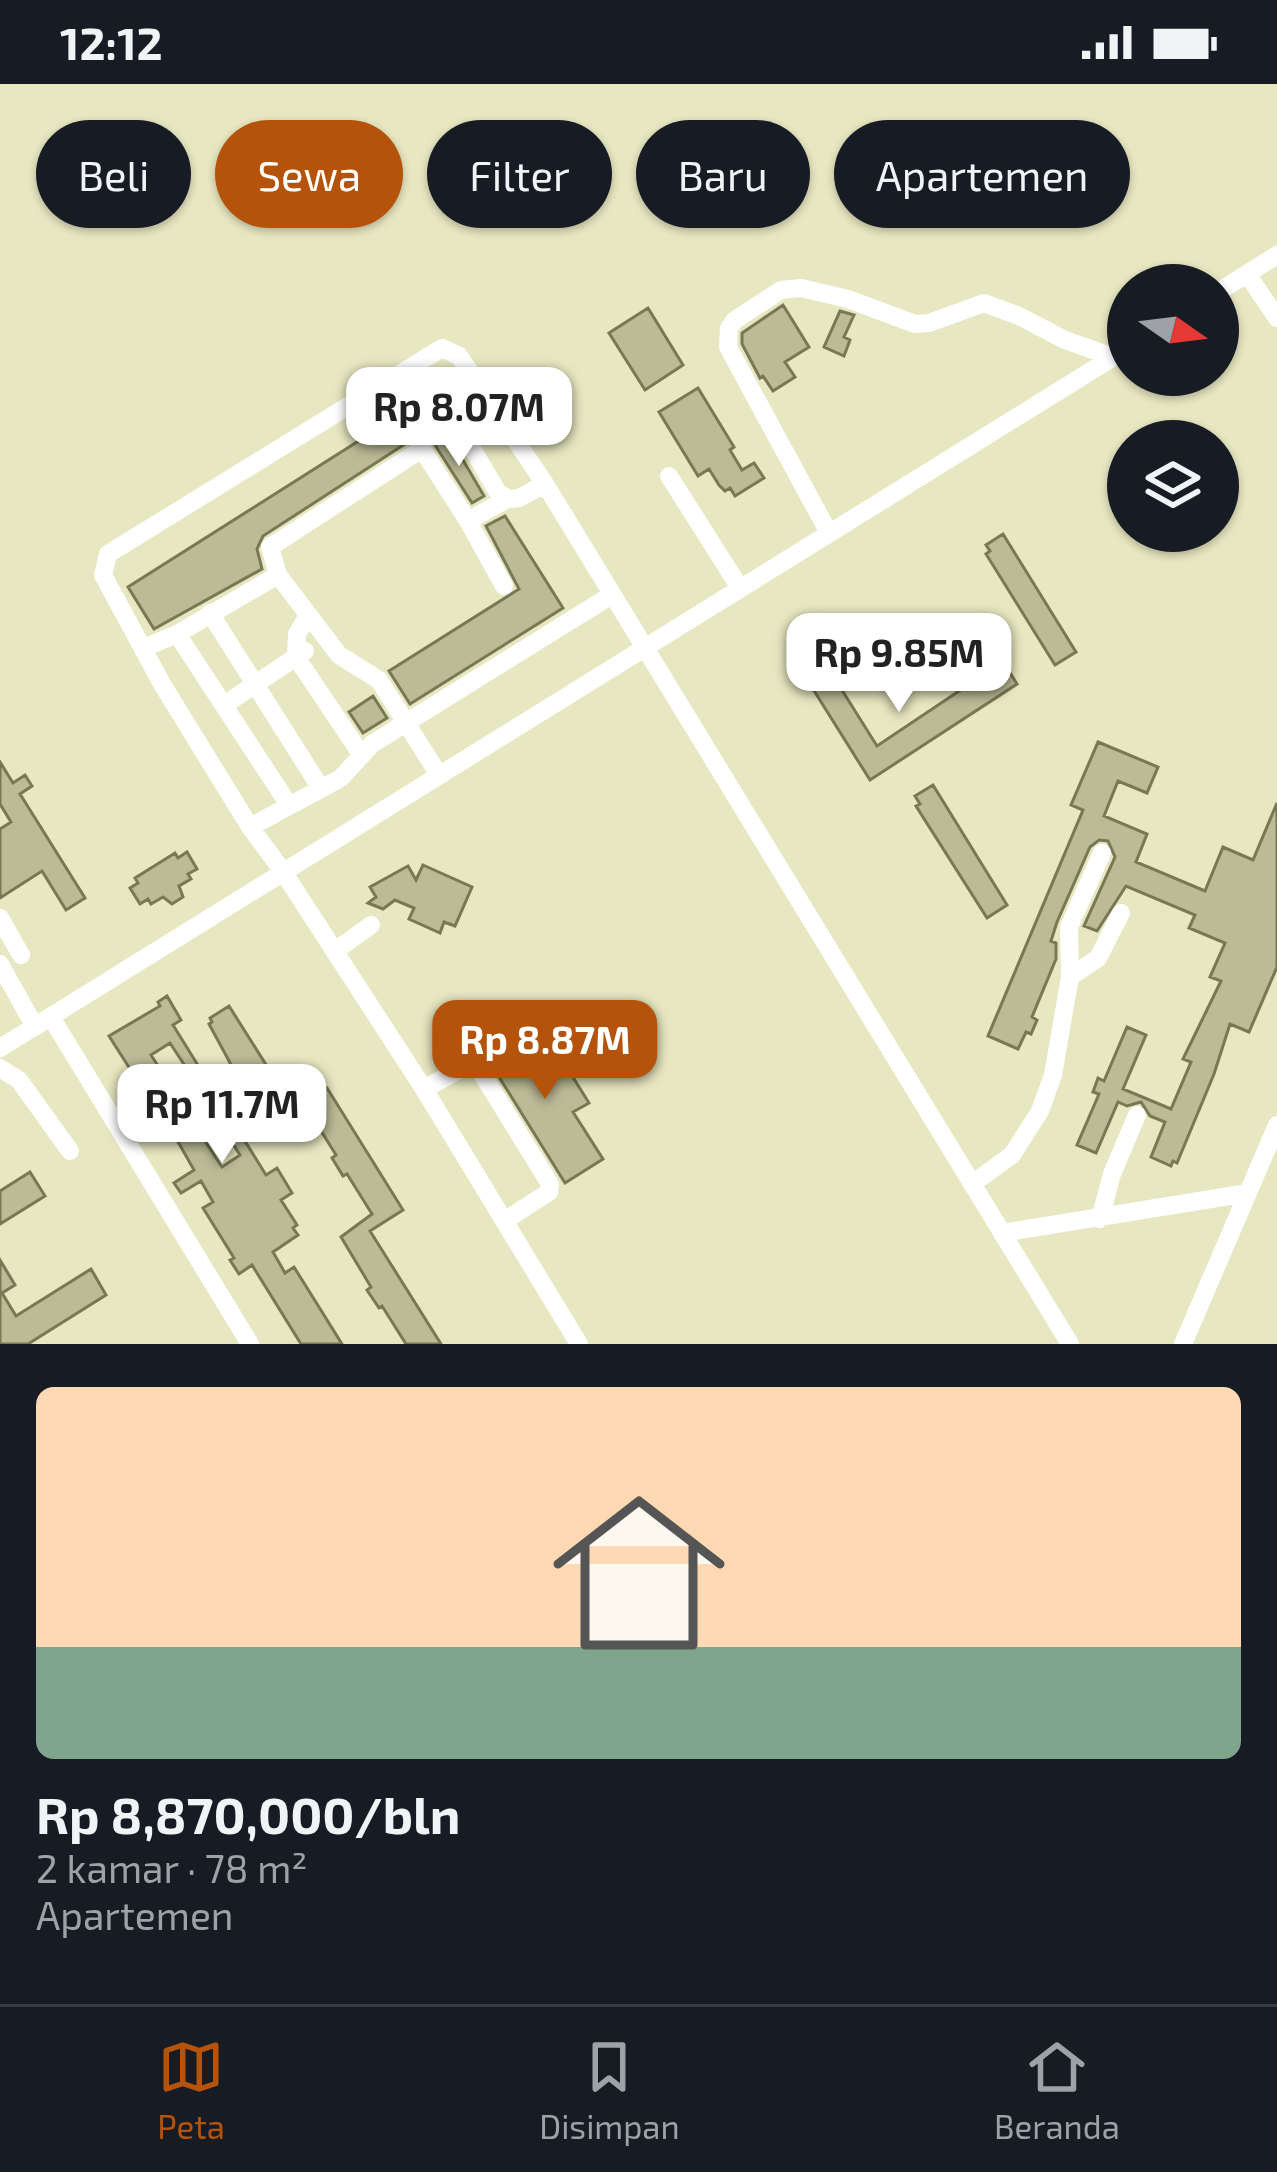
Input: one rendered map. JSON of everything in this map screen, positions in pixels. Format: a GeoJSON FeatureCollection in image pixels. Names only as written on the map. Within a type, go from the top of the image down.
{"type":"FeatureCollection","features":[{"type":"Feature","properties":{"kind":"lane"},"geometry":{"type":"LineString","coordinates":[[1239,278],[1277,255]]}},
{"type":"Feature","properties":{"kind":"lane"},"geometry":{"type":"LineString","coordinates":[[1246,274],[1277,318]]}},
{"type":"Feature","properties":{"kind":"lane"},"geometry":{"type":"LineString","coordinates":[[829,533],[728,347],[729,328],[735,320],[781,290],[801,288],[848,299],[915,324],[983,303],[1065,340],[1107,349]]}},
{"type":"Feature","properties":{"kind":"lane"},"geometry":{"type":"LineString","coordinates":[[579,1344],[424,1089],[250,827],[162,684],[104,575],[107,554],[442,348],[452,351],[545,484],[1070,1344]]}},
{"type":"Feature","properties":{"kind":"lane"},"geometry":{"type":"LineString","coordinates":[[0,1048],[1107,360]]}},
{"type":"Feature","properties":{"kind":"lane"},"geometry":{"type":"LineString","coordinates":[[371,393],[394,413],[459,426],[507,499]]}},
{"type":"Feature","properties":{"kind":"lane"},"geometry":{"type":"LineString","coordinates":[[420,418],[422,449],[504,586]]}},
{"type":"Feature","properties":{"kind":"lane"},"geometry":{"type":"LineString","coordinates":[[422,449],[270,547],[278,574],[323,638],[339,655],[379,680],[439,775]]}},
{"type":"Feature","properties":{"kind":"lane"},"geometry":{"type":"LineString","coordinates":[[669,476],[740,588]]}},
{"type":"Feature","properties":{"kind":"lane"},"geometry":{"type":"LineString","coordinates":[[468,521],[545,484]]}},
{"type":"Feature","properties":{"kind":"lane"},"geometry":{"type":"LineString","coordinates":[[146,647],[177,634],[278,574]]}},
{"type":"Feature","properties":{"kind":"lane"},"geometry":{"type":"LineString","coordinates":[[250,827],[341,778],[361,754],[404,723],[610,596]]}},
{"type":"Feature","properties":{"kind":"lane"},"geometry":{"type":"LineString","coordinates":[[210,613],[320,787]]}},
{"type":"Feature","properties":{"kind":"lane"},"geometry":{"type":"LineString","coordinates":[[308,616],[297,634],[296,657],[361,754]]}},
{"type":"Feature","properties":{"kind":"lane"},"geometry":{"type":"LineString","coordinates":[[177,634],[289,805]]}},
{"type":"Feature","properties":{"kind":"lane"},"geometry":{"type":"LineString","coordinates":[[201,746],[253,686],[323,638]]}},
{"type":"Feature","properties":{"kind":"lane"},"geometry":{"type":"LineString","coordinates":[[972,1184],[1012,1156],[1040,1111],[1053,1075],[1070,977],[1070,927],[1102,853]]}},
{"type":"Feature","properties":{"kind":"lane"},"geometry":{"type":"LineString","coordinates":[[1070,977],[1098,958],[1121,913]]}},
{"type":"Feature","properties":{"kind":"lane"},"geometry":{"type":"LineString","coordinates":[[0,918],[21,955]]}},
{"type":"Feature","properties":{"kind":"lane"},"geometry":{"type":"LineString","coordinates":[[335,950],[371,925]]}},
{"type":"Feature","properties":{"kind":"lane"},"geometry":{"type":"LineString","coordinates":[[0,964],[43,1022],[250,1344]]}},
{"type":"Feature","properties":{"kind":"lane"},"geometry":{"type":"LineString","coordinates":[[424,1089],[473,1064],[550,1184],[549,1192],[504,1221]]}},
{"type":"Feature","properties":{"kind":"lane"},"geometry":{"type":"LineString","coordinates":[[0,1068],[19,1080],[70,1151]]}},
{"type":"Feature","properties":{"kind":"lane"},"geometry":{"type":"LineString","coordinates":[[1100,1219],[1112,1174],[1137,1115]]}},
{"type":"Feature","properties":{"kind":"lane"},"geometry":{"type":"LineString","coordinates":[[1183,1344],[1277,1125]]}},
{"type":"Feature","properties":{"kind":"lane"},"geometry":{"type":"LineString","coordinates":[[1002,1233],[1248,1193]]}},
{"type":"Feature","properties":{"kind":"building"},"geometry":{"type":"Polygon","coordinates":[[[783,305],[809,347],[785,362],[795,377],[773,391],[760,378],[742,344],[742,333],[783,305]]]}},
{"type":"Feature","properties":{"kind":"building"},"geometry":{"type":"Polygon","coordinates":[[[648,308],[683,365],[645,390],[609,333],[648,308]]]}},
{"type":"Feature","properties":{"kind":"building"},"geometry":{"type":"Polygon","coordinates":[[[840,311],[854,315],[844,337],[850,340],[844,356],[824,347],[840,311]]]}},
{"type":"Feature","properties":{"kind":"building"},"geometry":{"type":"Polygon","coordinates":[[[698,388],[734,447],[730,450],[742,470],[754,463],[764,478],[735,496],[730,488],[725,491],[719,485],[709,469],[698,476],[659,412],[698,388]]]}},
{"type":"Feature","properties":{"kind":"building"},"geometry":{"type":"Polygon","coordinates":[[[387,423],[407,431],[408,442],[263,536],[257,549],[262,569],[154,629],[128,587],[387,423]]]}},
{"type":"Feature","properties":{"kind":"building"},"geometry":{"type":"Polygon","coordinates":[[[449,436],[484,496],[472,503],[435,445],[449,436]]]}},
{"type":"Feature","properties":{"kind":"building"},"geometry":{"type":"Polygon","coordinates":[[[505,516],[563,608],[410,704],[389,671],[519,589],[486,526],[505,516]]]}},
{"type":"Feature","properties":{"kind":"building"},"geometry":{"type":"Polygon","coordinates":[[[1003,534],[1076,652],[1055,665],[986,554],[990,551],[986,545],[1003,534]]]}},
{"type":"Feature","properties":{"kind":"building"},"geometry":{"type":"Polygon","coordinates":[[[813,651],[877,746],[995,667],[1005,665],[1017,684],[870,780],[796,662],[813,651]]]}},
{"type":"Feature","properties":{"kind":"building"},"geometry":{"type":"Polygon","coordinates":[[[373,696],[387,718],[363,733],[349,712],[373,696]]]}},
{"type":"Feature","properties":{"kind":"building"},"geometry":{"type":"Polygon","coordinates":[[[1098,742],[1158,767],[1147,793],[1118,781],[1104,816],[1147,834],[1136,862],[1205,891],[1223,847],[1253,860],[1277,803],[1277,967],[1249,1032],[1230,1024],[1214,1074],[1177,1163],[1171,1166],[1151,1157],[1165,1122],[1150,1116],[1141,1102],[1127,1106],[1118,1102],[1096,1153],[1077,1145],[1099,1094],[1093,1092],[1098,1078],[1104,1081],[1127,1027],[1146,1035],[1123,1089],[1171,1109],[1191,1062],[1183,1059],[1221,981],[1210,977],[1225,943],[1189,928],[1195,915],[1126,886],[1097,931],[1084,926],[1115,857],[1108,841],[1099,840],[1090,847],[1057,922],[1051,941],[1056,943],[1056,959],[1032,1017],[1037,1020],[1031,1034],[1026,1032],[1018,1049],[988,1036],[1083,810],[1071,805],[1098,742]]]}},
{"type":"Feature","properties":{"kind":"building"},"geometry":{"type":"Polygon","coordinates":[[[0,762],[13,783],[25,775],[32,786],[20,794],[85,898],[66,910],[42,871],[0,898],[0,829],[11,822],[0,804],[0,762]]]}},
{"type":"Feature","properties":{"kind":"building"},"geometry":{"type":"Polygon","coordinates":[[[933,785],[1007,905],[987,918],[916,806],[920,804],[915,796],[933,785]]]}},
{"type":"Feature","properties":{"kind":"building"},"geometry":{"type":"Polygon","coordinates":[[[187,852],[197,869],[179,886],[183,897],[172,904],[163,897],[140,904],[130,888],[138,883],[135,878],[175,853],[178,858],[187,852]]]}},
{"type":"Feature","properties":{"kind":"building"},"geometry":{"type":"Polygon","coordinates":[[[423,865],[472,887],[455,926],[444,922],[440,933],[409,919],[414,908],[395,900],[383,909],[368,903],[376,897],[370,887],[408,866],[416,880],[423,865]]]}},
{"type":"Feature","properties":{"kind":"building"},"geometry":{"type":"Polygon","coordinates":[[[167,996],[181,1020],[173,1025],[266,1175],[277,1168],[292,1193],[281,1200],[298,1235],[273,1252],[285,1273],[294,1267],[342,1344],[301,1344],[252,1265],[239,1274],[230,1260],[234,1258],[203,1208],[213,1202],[201,1181],[181,1193],[174,1183],[194,1170],[156,1103],[153,1105],[109,1036],[160,1006],[158,1002],[167,996]],[[170,1043],[151,1055],[168,1081],[187,1069],[170,1043]],[[222,1127],[203,1138],[222,1167],[240,1155],[222,1127]]]}},
{"type":"Feature","properties":{"kind":"building"},"geometry":{"type":"Polygon","coordinates":[[[229,1006],[294,1109],[327,1088],[403,1210],[370,1231],[441,1344],[406,1344],[367,1290],[371,1287],[341,1237],[372,1214],[347,1174],[343,1176],[311,1115],[282,1133],[241,1083],[209,1024],[210,1018],[229,1006]]]}},
{"type":"Feature","properties":{"kind":"building"},"geometry":{"type":"Polygon","coordinates":[[[518,1024],[550,1076],[566,1066],[589,1103],[573,1112],[603,1159],[565,1183],[481,1048],[518,1024]]]}},
{"type":"Feature","properties":{"kind":"building"},"geometry":{"type":"Polygon","coordinates":[[[30,1172],[45,1196],[0,1224],[0,1191],[30,1172]]]}},
{"type":"Feature","properties":{"kind":"building"},"geometry":{"type":"Polygon","coordinates":[[[0,1260],[15,1285],[2,1293],[16,1316],[91,1269],[106,1295],[28,1344],[0,1344],[0,1260]]]}}]}
